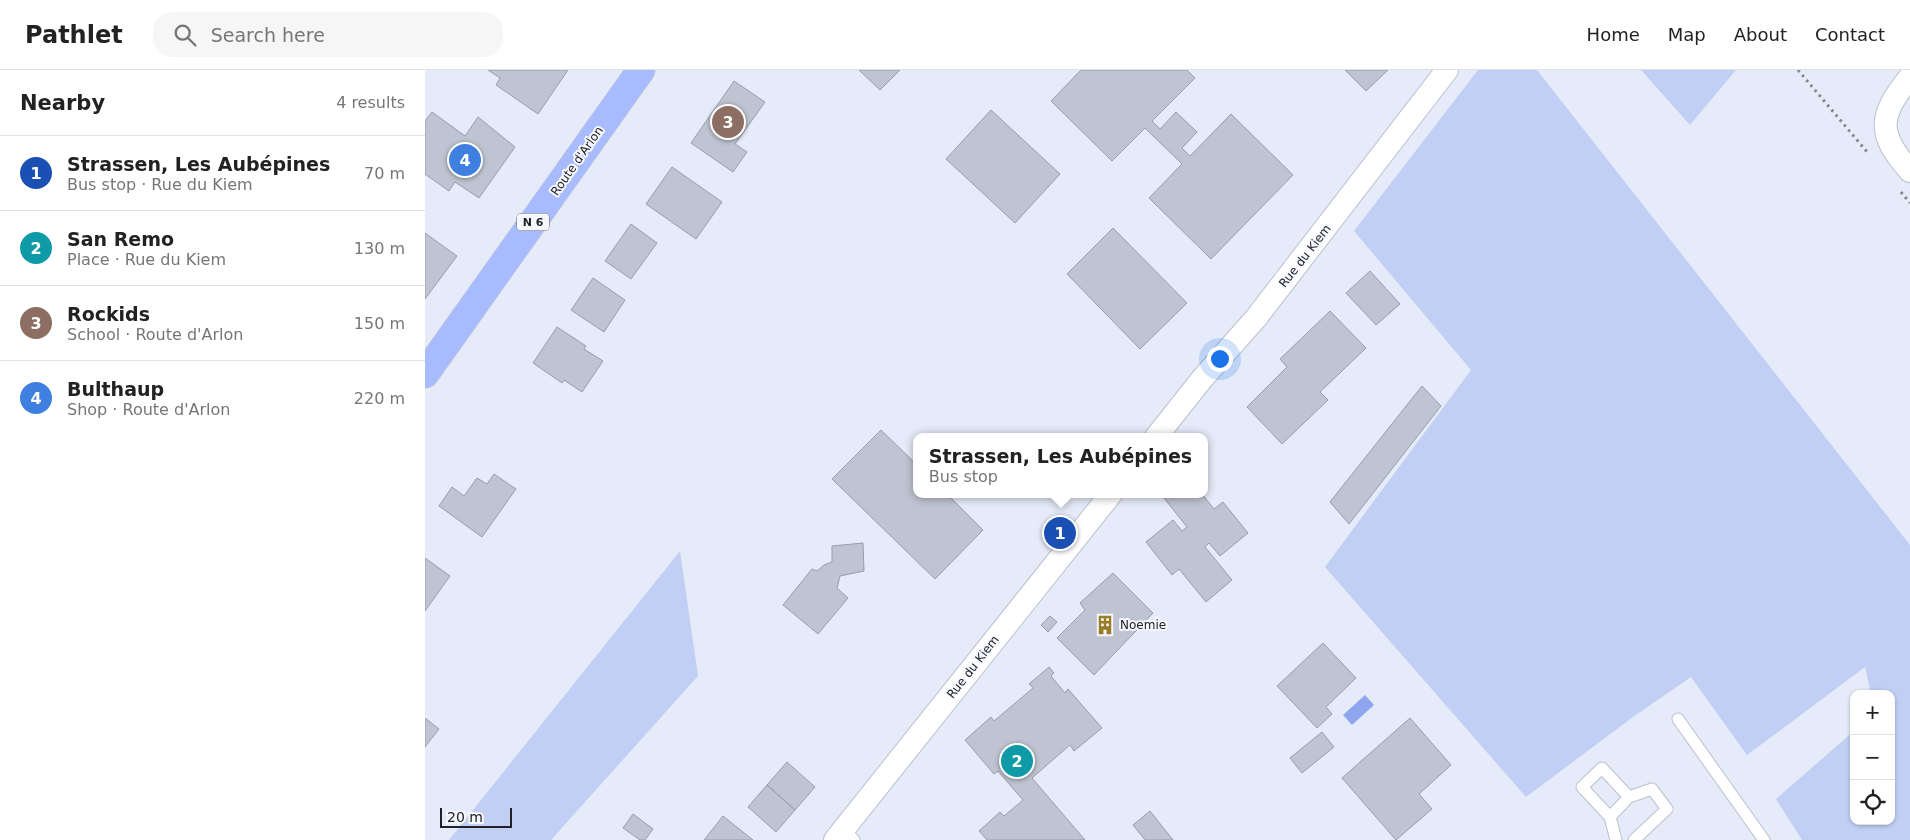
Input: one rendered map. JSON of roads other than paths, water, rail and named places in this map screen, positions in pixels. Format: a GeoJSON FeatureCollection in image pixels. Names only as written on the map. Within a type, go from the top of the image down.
{"type":"FeatureCollection","features":[{"type":"Feature","properties":{"kind":"main road","name":"Route d'Arlon"},"geometry":{"type":"LineString","coordinates":[[425,374],[641,70]]}},
{"type":"Feature","properties":{"kind":"street","name":"Rue du Kiem"},"geometry":{"type":"LineString","coordinates":[[1159,433],[1202,379],[1256,318],[1447,70]]}},
{"type":"Feature","properties":{"kind":"street"},"geometry":{"type":"LineString","coordinates":[[1904,180],[1896,156],[1885,134],[1891,100],[1910,77]]}},
{"type":"Feature","properties":{"kind":"street","name":"Rue du Kiem"},"geometry":{"type":"LineString","coordinates":[[844,836],[1108,498]]}},
{"type":"Feature","properties":{"kind":"lane"},"geometry":{"type":"LineString","coordinates":[[1678,719],[1764,840]]}},
{"type":"Feature","properties":{"kind":"lane"},"geometry":{"type":"LineString","coordinates":[[1616,840],[1610,817],[1582,787],[1601,768],[1629,797]]}},
{"type":"Feature","properties":{"kind":"lane"},"geometry":{"type":"LineString","coordinates":[[1610,817],[1629,797],[1652,788],[1667,809],[1634,840]]}},
{"type":"Feature","properties":{"kind":"water"},"geometry":{"type":"Polygon","coordinates":[[[1365,695],[1374,705],[1352,725],[1343,715],[1365,695]]]}},
{"type":"Feature","properties":{"kind":"place","name":"Rockids"},"geometry":{"type":"Point","coordinates":[728,122]}},
{"type":"Feature","properties":{"kind":"place","name":"Bulthaup"},"geometry":{"type":"Point","coordinates":[465,160]}},
{"type":"Feature","properties":{"kind":"place","name":"Strassen, Les Aubépines"},"geometry":{"type":"Point","coordinates":[1060,533]}},
{"type":"Feature","properties":{"kind":"place","name":"Noemie"},"geometry":{"type":"Point","coordinates":[1105,625]}},
{"type":"Feature","properties":{"kind":"place","name":"San Remo"},"geometry":{"type":"Point","coordinates":[1017,761]}}]}
